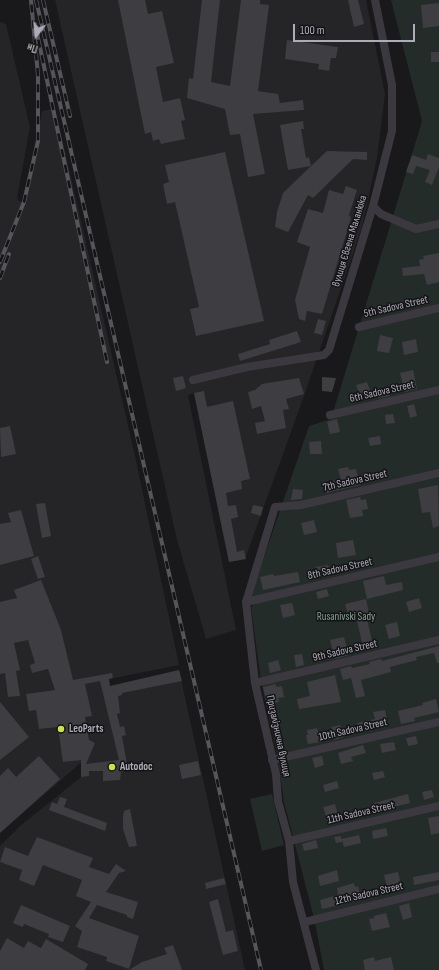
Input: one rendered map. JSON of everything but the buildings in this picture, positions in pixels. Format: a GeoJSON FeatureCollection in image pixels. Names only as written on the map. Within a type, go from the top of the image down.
{"type":"FeatureCollection","features":[{"type":"Feature","properties":{"kind":"street","name":"вулиця Євгена Маланюка"},"geometry":{"type":"LineString","coordinates":[[192,380],[247,367],[326,353],[373,206],[392,131],[392,85],[375,0]]}},
{"type":"Feature","properties":{"kind":"street"},"geometry":{"type":"LineString","coordinates":[[373,206],[381,214],[416,229],[439,224]]}},
{"type":"Feature","properties":{"kind":"street","name":"5th Sadova Street"},"geometry":{"type":"LineString","coordinates":[[359,327],[439,308]]}},
{"type":"Feature","properties":{"kind":"street","name":"6th Sadova Street"},"geometry":{"type":"LineString","coordinates":[[330,415],[439,390]]}},
{"type":"Feature","properties":{"kind":"street","name":"7th Sadova Street"},"geometry":{"type":"LineString","coordinates":[[275,507],[301,505],[439,473]]}},
{"type":"Feature","properties":{"kind":"street","name":"Призалізнична вулиця"},"geometry":{"type":"LineString","coordinates":[[275,507],[246,602],[255,683],[276,774],[278,801],[289,841],[293,882],[305,922],[316,970]]}},
{"type":"Feature","properties":{"kind":"street","name":"8th Sadova Street"},"geometry":{"type":"LineString","coordinates":[[246,602],[439,557]]}},
{"type":"Feature","properties":{"kind":"street","name":"9th Sadova Street"},"geometry":{"type":"LineString","coordinates":[[255,683],[439,640]]}},
{"type":"Feature","properties":{"kind":"street","name":"10th Sadova Street"},"geometry":{"type":"LineString","coordinates":[[272,760],[439,722]]}},
{"type":"Feature","properties":{"kind":"street","name":"11th Sadova Street"},"geometry":{"type":"LineString","coordinates":[[289,841],[439,806]]}},
{"type":"Feature","properties":{"kind":"street","name":"12th Sadova Street"},"geometry":{"type":"LineString","coordinates":[[305,922],[439,889]]}},
{"type":"Feature","properties":{"kind":"shaded area"},"geometry":{"type":"Polygon","coordinates":[[[55,0],[366,0],[385,94],[377,158],[362,227],[304,396],[245,559],[229,562],[194,393],[188,395],[236,630],[206,639],[177,540],[55,0]]]}},
{"type":"Feature","properties":{"kind":"shaded area"},"geometry":{"type":"Polygon","coordinates":[[[0,22],[6,24],[30,127],[17,198],[19,201],[24,202],[42,111],[55,108],[135,456],[179,665],[109,679],[110,686],[179,670],[245,970],[0,970],[0,846],[20,826],[81,777],[81,768],[84,760],[0,833],[0,22]]]}},
{"type":"Feature","properties":{"kind":"green space","name":"Rusanivski Sady"},"geometry":{"type":"Polygon","coordinates":[[[391,0],[439,0],[439,970],[324,970],[314,918],[284,802],[278,759],[261,681],[251,607],[254,604],[252,592],[309,426],[331,419],[422,121],[391,0]]]}},
{"type":"Feature","properties":{"kind":"green space"},"geometry":{"type":"Polygon","coordinates":[[[272,794],[284,845],[262,851],[250,799],[272,794]]]}},
{"type":"Feature","properties":{"kind":"railway"},"geometry":{"type":"LineString","coordinates":[[0,262],[24,202],[38,141],[38,75],[31,0]]}},
{"type":"Feature","properties":{"kind":"railway"},"geometry":{"type":"LineString","coordinates":[[36,0],[261,970]]}},
{"type":"Feature","properties":{"kind":"railway"},"geometry":{"type":"LineString","coordinates":[[43,0],[70,116]]}},
{"type":"Feature","properties":{"kind":"railway"},"geometry":{"type":"LineString","coordinates":[[35,24],[107,362]]}},
{"type":"Feature","properties":{"kind":"railway"},"geometry":{"type":"LineString","coordinates":[[0,278],[9,254]]}},
{"type":"Feature","properties":{"kind":"place","name":"LeoParts"},"geometry":{"type":"Point","coordinates":[61,729]}},
{"type":"Feature","properties":{"kind":"place","name":"Autodoc"},"geometry":{"type":"Point","coordinates":[112,767]}}]}
